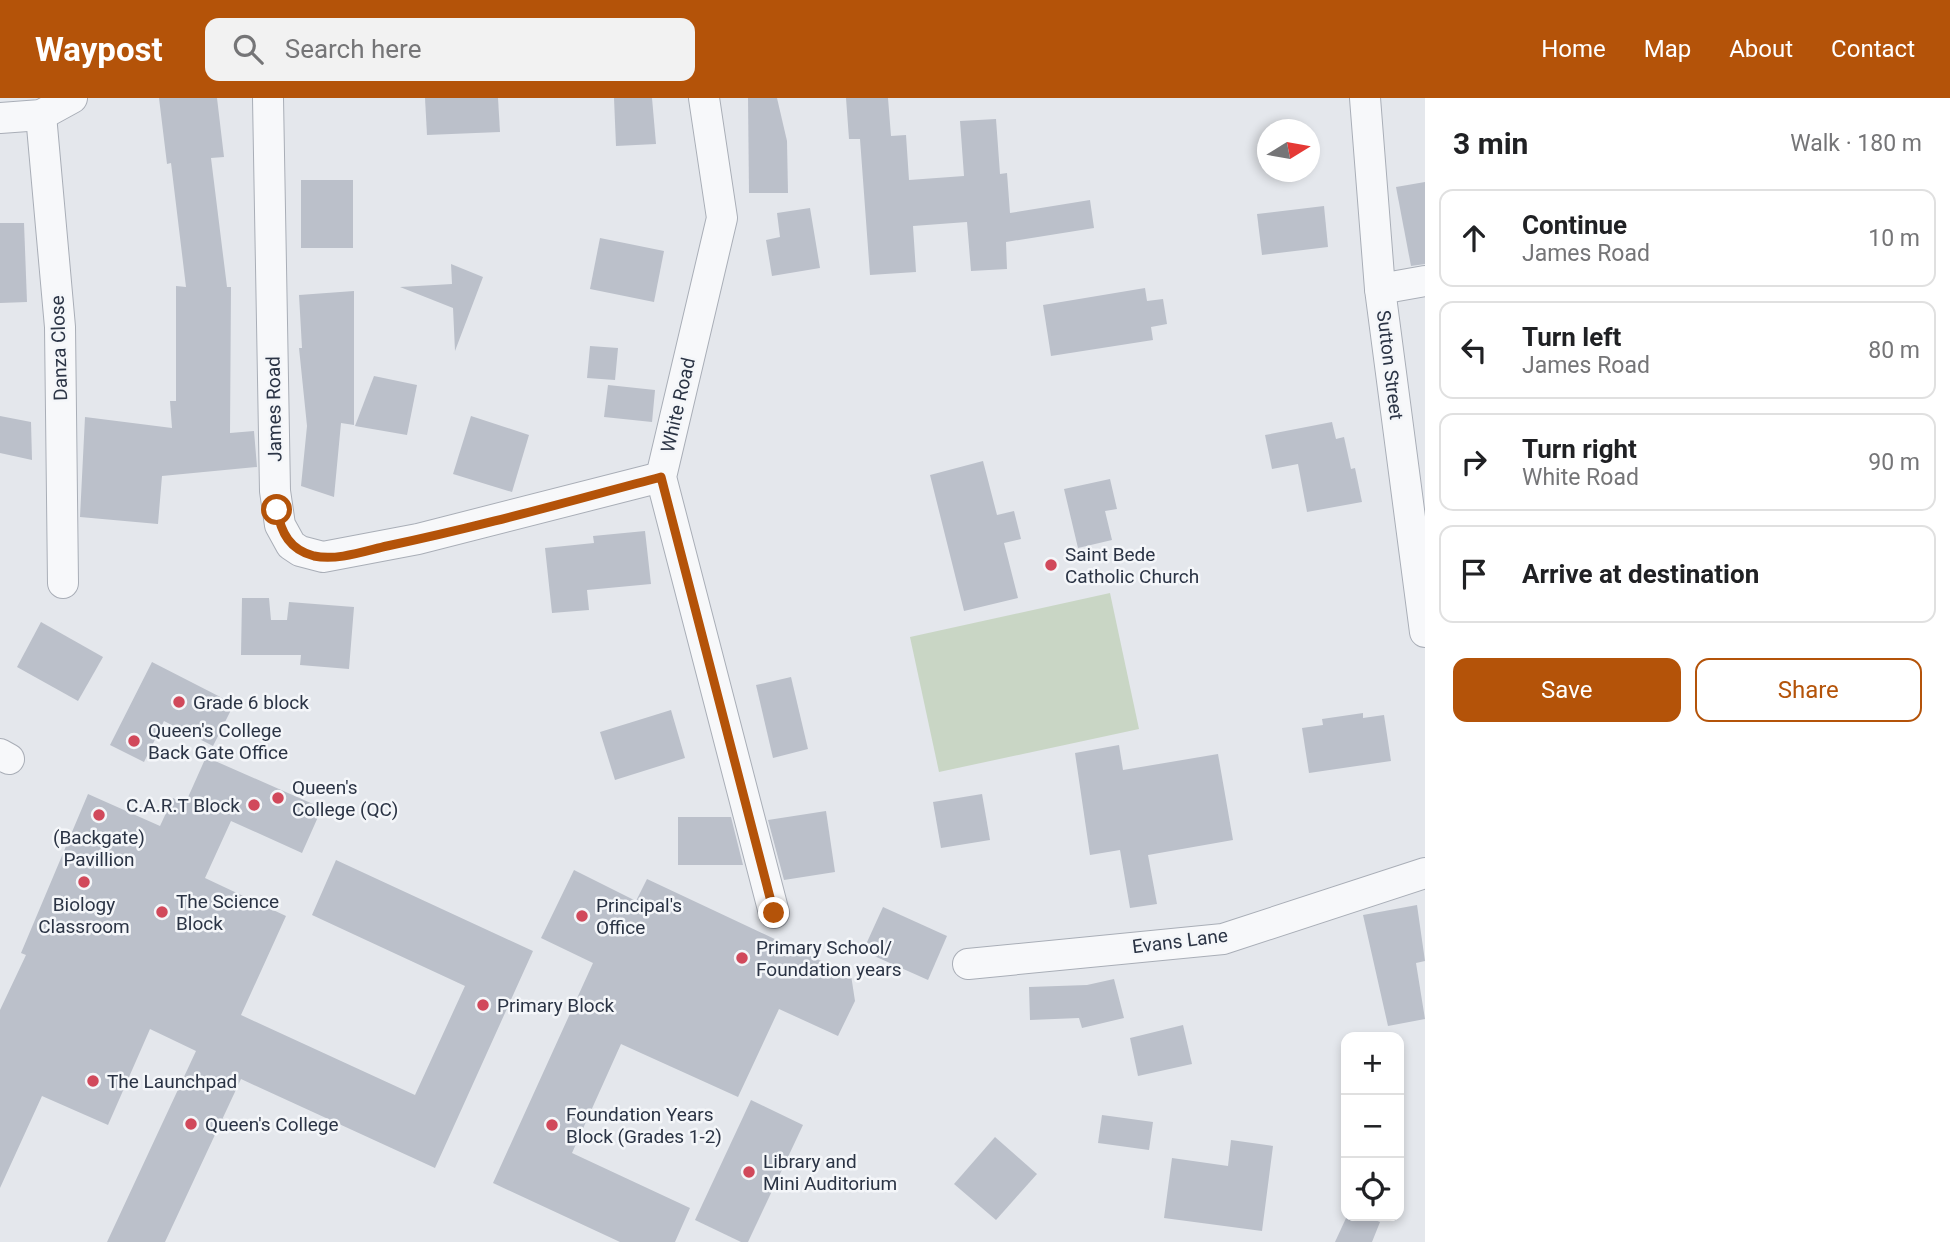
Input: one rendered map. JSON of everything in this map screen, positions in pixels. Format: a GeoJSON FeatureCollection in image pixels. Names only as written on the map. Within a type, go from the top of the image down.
{"type":"FeatureCollection","features":[{"type":"Feature","properties":{"kind":"street"},"geometry":{"type":"LineString","coordinates":[[0,118],[41,114],[72,98]]}},
{"type":"Feature","properties":{"kind":"street","name":"James Road"},"geometry":{"type":"LineString","coordinates":[[268,98],[275,492],[280,526],[291,545],[313,556],[335,557],[418,540],[661,477]]}},
{"type":"Feature","properties":{"kind":"street","name":"White Road"},"geometry":{"type":"LineString","coordinates":[[704,98],[722,218],[661,477],[774,913]]}},
{"type":"Feature","properties":{"kind":"street","name":"Sutton Street"},"geometry":{"type":"LineString","coordinates":[[1365,98],[1380,289],[1425,632]]}},
{"type":"Feature","properties":{"kind":"street","name":"Danza Close"},"geometry":{"type":"LineString","coordinates":[[41,114],[60,327],[63,583]]}},
{"type":"Feature","properties":{"kind":"street"},"geometry":{"type":"LineString","coordinates":[[1380,289],[1425,281]]}},
{"type":"Feature","properties":{"kind":"street","name":"Evans Lane"},"geometry":{"type":"LineString","coordinates":[[968,964],[1223,939],[1425,873]]}},
{"type":"Feature","properties":{"kind":"green space"},"geometry":{"type":"Polygon","coordinates":[[[1110,593],[1139,729],[939,772],[910,637],[1110,593]]]}},
{"type":"Feature","properties":{"kind":"building"},"geometry":{"type":"Polygon","coordinates":[[[159,98],[217,98],[224,157],[211,158],[227,287],[231,287],[230,433],[254,431],[257,467],[162,476],[158,524],[80,517],[85,417],[172,428],[170,401],[176,401],[176,286],[186,287],[171,163],[167,164],[159,98]]]}},
{"type":"Feature","properties":{"kind":"building"},"geometry":{"type":"Polygon","coordinates":[[[425,98],[498,98],[500,132],[427,135],[425,98]]]}},
{"type":"Feature","properties":{"kind":"building"},"geometry":{"type":"Polygon","coordinates":[[[614,98],[652,98],[656,144],[616,146],[614,98]]]}},
{"type":"Feature","properties":{"kind":"building"},"geometry":{"type":"Polygon","coordinates":[[[748,98],[777,98],[787,141],[788,193],[749,193],[748,98]]]}},
{"type":"Feature","properties":{"kind":"building"},"geometry":{"type":"Polygon","coordinates":[[[846,98],[888,98],[891,136],[906,135],[909,180],[964,176],[960,121],[996,119],[1000,174],[1007,173],[1010,213],[1090,200],[1094,228],[1006,242],[1007,269],[971,271],[967,222],[913,226],[916,272],[870,275],[860,139],[849,139],[846,98]]]}},
{"type":"Feature","properties":{"kind":"building"},"geometry":{"type":"Polygon","coordinates":[[[301,180],[353,180],[353,248],[301,248],[301,180]]]}},
{"type":"Feature","properties":{"kind":"building"},"geometry":{"type":"Polygon","coordinates":[[[1425,182],[1425,264],[1411,266],[1396,187],[1425,182]]]}},
{"type":"Feature","properties":{"kind":"building"},"geometry":{"type":"Polygon","coordinates":[[[1324,206],[1328,247],[1262,255],[1257,214],[1324,206]]]}},
{"type":"Feature","properties":{"kind":"building"},"geometry":{"type":"Polygon","coordinates":[[[810,208],[820,268],[772,276],[766,240],[780,237],[777,213],[810,208]]]}},
{"type":"Feature","properties":{"kind":"building"},"geometry":{"type":"Polygon","coordinates":[[[0,223],[24,223],[27,302],[0,303],[0,223]]]}},
{"type":"Feature","properties":{"kind":"building"},"geometry":{"type":"Polygon","coordinates":[[[600,238],[664,251],[654,302],[590,289],[600,238]]]}},
{"type":"Feature","properties":{"kind":"building"},"geometry":{"type":"Polygon","coordinates":[[[451,264],[483,277],[455,351],[453,308],[400,287],[452,284],[451,264]]]}},
{"type":"Feature","properties":{"kind":"building"},"geometry":{"type":"Polygon","coordinates":[[[1145,288],[1147,301],[1163,299],[1167,324],[1151,327],[1153,340],[1051,356],[1043,305],[1145,288]]]}},
{"type":"Feature","properties":{"kind":"building"},"geometry":{"type":"Polygon","coordinates":[[[354,291],[354,425],[341,423],[334,497],[301,486],[307,426],[299,348],[302,348],[299,295],[354,291]]]}},
{"type":"Feature","properties":{"kind":"building"},"geometry":{"type":"Polygon","coordinates":[[[590,346],[618,348],[615,380],[587,378],[590,346]]]}},
{"type":"Feature","properties":{"kind":"building"},"geometry":{"type":"Polygon","coordinates":[[[374,376],[417,385],[407,435],[355,426],[374,376]]]}},
{"type":"Feature","properties":{"kind":"building"},"geometry":{"type":"Polygon","coordinates":[[[608,385],[655,390],[652,422],[604,417],[608,385]]]}},
{"type":"Feature","properties":{"kind":"building"},"geometry":{"type":"Polygon","coordinates":[[[0,416],[31,422],[32,460],[0,453],[0,416]]]}},
{"type":"Feature","properties":{"kind":"building"},"geometry":{"type":"Polygon","coordinates":[[[471,416],[529,435],[512,492],[453,474],[471,416]]]}},
{"type":"Feature","properties":{"kind":"building"},"geometry":{"type":"Polygon","coordinates":[[[1332,422],[1336,439],[1344,437],[1351,469],[1355,468],[1362,502],[1307,512],[1298,464],[1272,469],[1265,435],[1332,422]]]}},
{"type":"Feature","properties":{"kind":"building"},"geometry":{"type":"Polygon","coordinates":[[[983,461],[997,515],[1014,511],[1021,539],[1004,543],[1018,598],[964,611],[930,475],[983,461]]]}},
{"type":"Feature","properties":{"kind":"building"},"geometry":{"type":"Polygon","coordinates":[[[1110,479],[1117,509],[1105,511],[1112,540],[1078,548],[1064,489],[1110,479]]]}},
{"type":"Feature","properties":{"kind":"building"},"geometry":{"type":"Polygon","coordinates":[[[645,531],[651,584],[587,590],[589,610],[552,613],[545,548],[594,543],[593,536],[645,531]]]}},
{"type":"Feature","properties":{"kind":"building"},"geometry":{"type":"Polygon","coordinates":[[[242,598],[269,598],[271,620],[287,620],[289,602],[354,607],[349,669],[300,665],[301,655],[241,655],[242,598]]]}},
{"type":"Feature","properties":{"kind":"building"},"geometry":{"type":"Polygon","coordinates":[[[41,622],[103,657],[78,701],[17,667],[41,622]]]}},
{"type":"Feature","properties":{"kind":"building","name":"Grade 6 block"},"geometry":{"type":"Polygon","coordinates":[[[152,662],[234,704],[213,746],[164,721],[144,762],[110,745],[152,662]]]}},
{"type":"Feature","properties":{"kind":"building"},"geometry":{"type":"Polygon","coordinates":[[[791,677],[808,749],[773,758],[756,685],[791,677]]]}},
{"type":"Feature","properties":{"kind":"building"},"geometry":{"type":"Polygon","coordinates":[[[671,710],[685,758],[615,780],[600,732],[671,710]]]}},
{"type":"Feature","properties":{"kind":"building"},"geometry":{"type":"Polygon","coordinates":[[[1363,713],[1363,718],[1384,715],[1391,761],[1309,773],[1302,728],[1323,725],[1322,719],[1363,713]]]}},
{"type":"Feature","properties":{"kind":"building"},"geometry":{"type":"Polygon","coordinates":[[[1119,745],[1123,770],[1218,754],[1233,840],[1148,855],[1157,904],[1130,908],[1120,850],[1090,855],[1075,753],[1119,745]]]}},
{"type":"Feature","properties":{"kind":"building"},"geometry":{"type":"Polygon","coordinates":[[[206,757],[322,808],[302,853],[231,821],[205,878],[286,916],[241,1015],[415,1095],[465,986],[312,915],[336,860],[533,951],[435,1168],[241,1079],[165,1242],[107,1242],[196,1051],[150,1029],[108,1125],[42,1096],[0,1188],[0,1010],[26,955],[21,953],[88,794],[160,826],[173,798],[185,804],[206,757]]]}},
{"type":"Feature","properties":{"kind":"building"},"geometry":{"type":"Polygon","coordinates":[[[982,794],[990,840],[941,848],[933,802],[982,794]]]}},
{"type":"Feature","properties":{"kind":"building"},"geometry":{"type":"Polygon","coordinates":[[[826,811],[835,872],[784,880],[768,820],[826,811]]]}},
{"type":"Feature","properties":{"kind":"building"},"geometry":{"type":"Polygon","coordinates":[[[678,817],[731,817],[743,865],[678,865],[678,817]]]}},
{"type":"Feature","properties":{"kind":"building"},"geometry":{"type":"Polygon","coordinates":[[[574,870],[636,901],[647,879],[851,975],[855,1001],[838,1036],[779,1009],[738,1097],[621,1044],[572,1153],[690,1208],[675,1242],[620,1242],[493,1183],[593,963],[541,938],[574,870]]]}},
{"type":"Feature","properties":{"kind":"building"},"geometry":{"type":"Polygon","coordinates":[[[1417,905],[1425,961],[1416,963],[1425,1019],[1388,1026],[1363,915],[1417,905]]]}},
{"type":"Feature","properties":{"kind":"building"},"geometry":{"type":"Polygon","coordinates":[[[883,907],[947,936],[928,980],[863,951],[883,907]]]}},
{"type":"Feature","properties":{"kind":"building"},"geometry":{"type":"Polygon","coordinates":[[[1114,979],[1124,1018],[1082,1028],[1079,1018],[1030,1020],[1029,987],[1087,985],[1114,979]]]}},
{"type":"Feature","properties":{"kind":"building"},"geometry":{"type":"Polygon","coordinates":[[[1183,1025],[1192,1064],[1138,1076],[1130,1038],[1183,1025]]]}},
{"type":"Feature","properties":{"kind":"building","name":"Library and Mini Auditorium"},"geometry":{"type":"Polygon","coordinates":[[[751,1100],[803,1125],[748,1242],[741,1242],[695,1220],[751,1100]]]}},
{"type":"Feature","properties":{"kind":"building"},"geometry":{"type":"Polygon","coordinates":[[[1102,1115],[1153,1122],[1149,1150],[1098,1143],[1102,1115]]]}},
{"type":"Feature","properties":{"kind":"building"},"geometry":{"type":"Polygon","coordinates":[[[995,1137],[1037,1174],[996,1220],[954,1184],[995,1137]]]}},
{"type":"Feature","properties":{"kind":"building"},"geometry":{"type":"Polygon","coordinates":[[[1231,1140],[1273,1146],[1262,1231],[1164,1218],[1172,1158],[1228,1166],[1231,1140]]]}},
{"type":"Feature","properties":{"kind":"building"},"geometry":{"type":"Polygon","coordinates":[[[1345,1221],[1380,1222],[1372,1242],[1335,1242],[1345,1221]]]}},
{"type":"Feature","properties":{"kind":"place","name":"Saint Bede Catholic Church"},"geometry":{"type":"Point","coordinates":[1051,565]}},
{"type":"Feature","properties":{"kind":"place","name":"Grade 6 block"},"geometry":{"type":"Point","coordinates":[179,702]}},
{"type":"Feature","properties":{"kind":"place","name":"Queen's College Back Gate Office"},"geometry":{"type":"Point","coordinates":[134,741]}},
{"type":"Feature","properties":{"kind":"place","name":"Queen's College (QC)"},"geometry":{"type":"Point","coordinates":[278,798]}},
{"type":"Feature","properties":{"kind":"place","name":"C.A.R.T Block"},"geometry":{"type":"Point","coordinates":[254,805]}},
{"type":"Feature","properties":{"kind":"place","name":"(Backgate) Pavillion"},"geometry":{"type":"Point","coordinates":[99,815]}},
{"type":"Feature","properties":{"kind":"place","name":"Biology Classroom"},"geometry":{"type":"Point","coordinates":[84,882]}},
{"type":"Feature","properties":{"kind":"place","name":"The Science Block"},"geometry":{"type":"Point","coordinates":[162,912]}},
{"type":"Feature","properties":{"kind":"place","name":"Principal's Office"},"geometry":{"type":"Point","coordinates":[582,916]}},
{"type":"Feature","properties":{"kind":"place","name":"Primary School/ Foundation years"},"geometry":{"type":"Point","coordinates":[742,958]}},
{"type":"Feature","properties":{"kind":"place","name":"Primary Block"},"geometry":{"type":"Point","coordinates":[483,1005]}},
{"type":"Feature","properties":{"kind":"place","name":"The Launchpad"},"geometry":{"type":"Point","coordinates":[93,1081]}},
{"type":"Feature","properties":{"kind":"place","name":"Queen's College"},"geometry":{"type":"Point","coordinates":[191,1124]}},
{"type":"Feature","properties":{"kind":"place","name":"Foundation Years Block (Grades 1-2)"},"geometry":{"type":"Point","coordinates":[552,1125]}},
{"type":"Feature","properties":{"kind":"place","name":"Library and Mini Auditorium"},"geometry":{"type":"Point","coordinates":[749,1172]}},
{"type":"Feature","properties":{"kind":"route"},"geometry":{"type":"LineString","coordinates":[[277,510],[280,526],[291,545],[313,556],[335,557],[418,540],[661,477],[774,913]]}}]}
